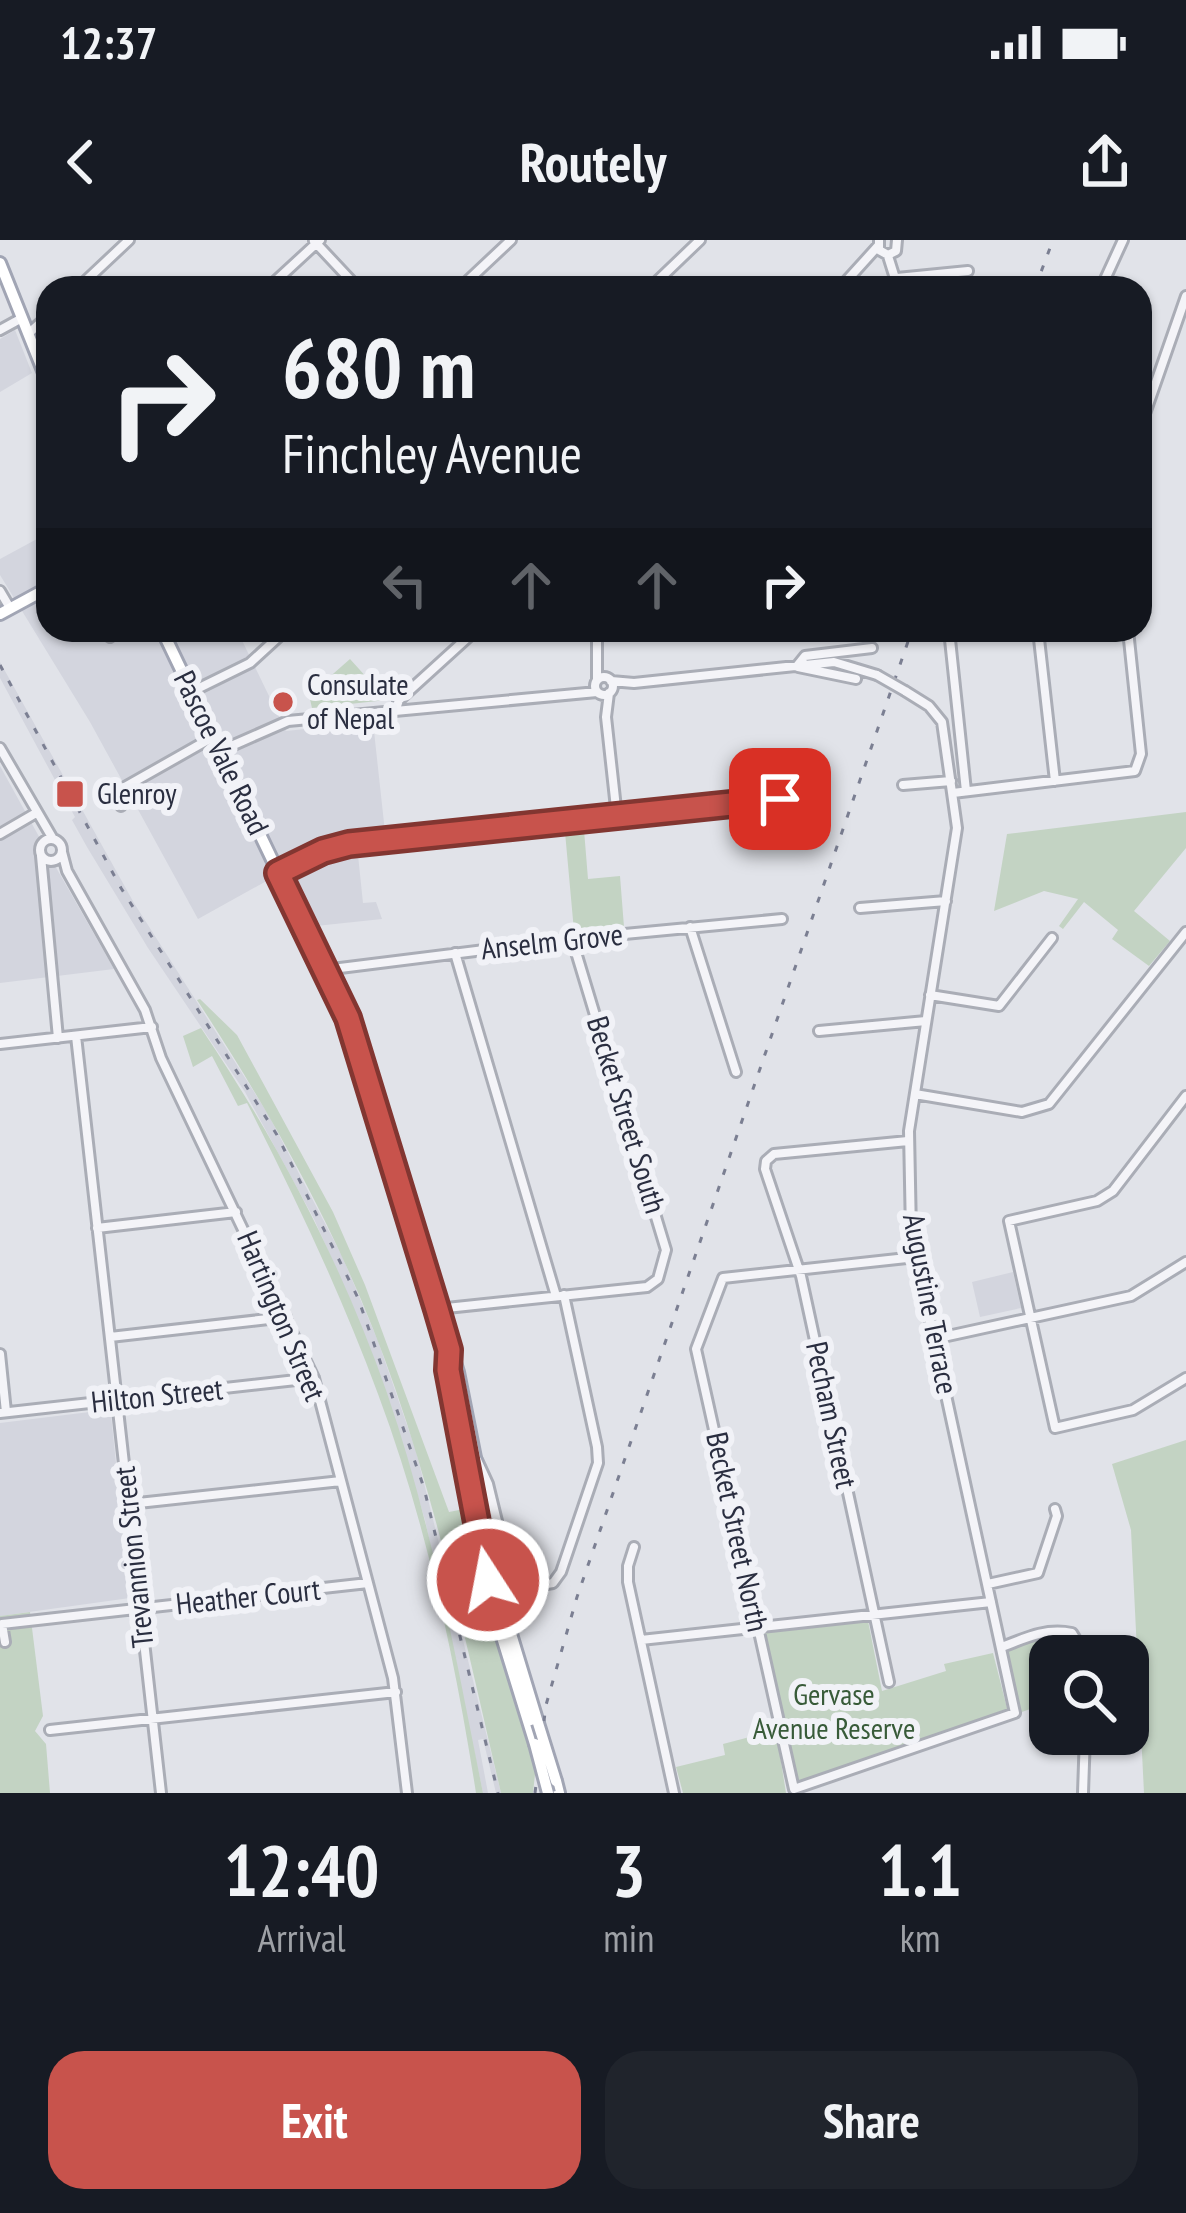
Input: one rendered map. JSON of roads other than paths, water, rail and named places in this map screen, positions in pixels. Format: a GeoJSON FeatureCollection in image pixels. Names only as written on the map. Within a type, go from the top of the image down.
{"type":"FeatureCollection","features":[{"type":"Feature","properties":{"kind":"main road"},"geometry":{"type":"LineString","coordinates":[[0,263],[36,354]]}},
{"type":"Feature","properties":{"kind":"main road"},"geometry":{"type":"LineString","coordinates":[[5,611],[36,594]]}},
{"type":"Feature","properties":{"kind":"main road","name":"Pascoe Vale Road"},"geometry":{"type":"LineString","coordinates":[[168,642],[356,1040],[458,1372],[508,1624],[557,1787]]}},
{"type":"Feature","properties":{"kind":"main road","name":"Pascoe Vale Road"},"geometry":{"type":"LineString","coordinates":[[449,1350],[448,1370],[482,1553],[548,1793]]}},
{"type":"Feature","properties":{"kind":"street"},"geometry":{"type":"LineString","coordinates":[[91,276],[129,240]]}},
{"type":"Feature","properties":{"kind":"street"},"geometry":{"type":"LineString","coordinates":[[473,276],[511,240]]}},
{"type":"Feature","properties":{"kind":"street"},"geometry":{"type":"LineString","coordinates":[[662,276],[700,240]]}},
{"type":"Feature","properties":{"kind":"street"},"geometry":{"type":"LineString","coordinates":[[1106,276],[1123,240]]}},
{"type":"Feature","properties":{"kind":"street"},"geometry":{"type":"LineString","coordinates":[[280,276],[316,241],[347,276]]}},
{"type":"Feature","properties":{"kind":"street"},"geometry":{"type":"LineString","coordinates":[[854,276],[881,246],[899,243],[897,276]]}},
{"type":"Feature","properties":{"kind":"street"},"geometry":{"type":"LineString","coordinates":[[881,246],[894,276]]}},
{"type":"Feature","properties":{"kind":"street"},"geometry":{"type":"LineString","coordinates":[[938,276],[968,271]]}},
{"type":"Feature","properties":{"kind":"street"},"geometry":{"type":"LineString","coordinates":[[1152,394],[1186,296]]}},
{"type":"Feature","properties":{"kind":"street"},"geometry":{"type":"LineString","coordinates":[[0,330],[22,318]]}},
{"type":"Feature","properties":{"kind":"street"},"geometry":{"type":"LineString","coordinates":[[28,334],[36,327]]}},
{"type":"Feature","properties":{"kind":"street"},"geometry":{"type":"LineString","coordinates":[[0,591],[5,611]]}},
{"type":"Feature","properties":{"kind":"street"},"geometry":{"type":"LineString","coordinates":[[191,692],[250,663],[273,642]]}},
{"type":"Feature","properties":{"kind":"street"},"geometry":{"type":"LineString","coordinates":[[396,709],[399,700],[463,642]]}},
{"type":"Feature","properties":{"kind":"street"},"geometry":{"type":"LineString","coordinates":[[598,642],[617,817]]}},
{"type":"Feature","properties":{"kind":"street"},"geometry":{"type":"LineString","coordinates":[[950,642],[966,791]]}},
{"type":"Feature","properties":{"kind":"street"},"geometry":{"type":"LineString","coordinates":[[1040,642],[1055,782]]}},
{"type":"Feature","properties":{"kind":"street"},"geometry":{"type":"LineString","coordinates":[[953,793],[1126,774],[1138,768],[1141,754],[1129,642]]}},
{"type":"Feature","properties":{"kind":"street"},"geometry":{"type":"LineString","coordinates":[[796,666],[805,656],[872,648]]}},
{"type":"Feature","properties":{"kind":"street","name":"Augustine Terrace"},"geometry":{"type":"LineString","coordinates":[[794,1789],[1015,1713],[911,1234],[909,1141],[956,835],[942,722],[929,706],[877,675],[842,662],[796,666]]}},
{"type":"Feature","properties":{"kind":"street"},"geometry":{"type":"LineString","coordinates":[[220,751],[280,723],[396,709],[796,666],[856,680]]}},
{"type":"Feature","properties":{"kind":"street"},"geometry":{"type":"LineString","coordinates":[[414,708],[415,688]]}},
{"type":"Feature","properties":{"kind":"street"},"geometry":{"type":"LineString","coordinates":[[121,806],[116,792],[213,737]]}},
{"type":"Feature","properties":{"kind":"street"},"geometry":{"type":"LineString","coordinates":[[0,748],[48,840],[48,859],[40,879],[58,1037]]}},
{"type":"Feature","properties":{"kind":"street"},"geometry":{"type":"LineString","coordinates":[[903,785],[951,781]]}},
{"type":"Feature","properties":{"kind":"street"},"geometry":{"type":"LineString","coordinates":[[278,873],[349,844],[821,795]]}},
{"type":"Feature","properties":{"kind":"street"},"geometry":{"type":"LineString","coordinates":[[0,834],[36,813]]}},
{"type":"Feature","properties":{"kind":"street","name":"Hartington Street"},"geometry":{"type":"LineString","coordinates":[[48,840],[61,845],[67,871],[152,1027],[161,1058],[314,1378],[395,1692],[406,1793]]}},
{"type":"Feature","properties":{"kind":"street"},"geometry":{"type":"LineString","coordinates":[[48,859],[62,852]]}},
{"type":"Feature","properties":{"kind":"street","name":"Hartington Street"},"geometry":{"type":"LineString","coordinates":[[48,859],[67,871]]}},
{"type":"Feature","properties":{"kind":"street"},"geometry":{"type":"LineString","coordinates":[[860,908],[946,901]]}},
{"type":"Feature","properties":{"kind":"street","name":"Anselm Grove"},"geometry":{"type":"LineString","coordinates":[[324,970],[782,919]]}},
{"type":"Feature","properties":{"kind":"street"},"geometry":{"type":"LineString","coordinates":[[690,928],[736,1072]]}},
{"type":"Feature","properties":{"kind":"street"},"geometry":{"type":"LineString","coordinates":[[915,1094],[1022,1112],[1049,1104],[1186,932]]}},
{"type":"Feature","properties":{"kind":"street"},"geometry":{"type":"LineString","coordinates":[[930,995],[999,1006],[1052,938]]}},
{"type":"Feature","properties":{"kind":"street","name":"Becket Street South"},"geometry":{"type":"LineString","coordinates":[[560,1296],[646,1286],[658,1279],[666,1250],[572,939]]}},
{"type":"Feature","properties":{"kind":"street"},"geometry":{"type":"LineString","coordinates":[[455,953],[560,1296],[598,1447],[597,1473],[553,1583],[519,1588],[509,1579],[488,1484],[475,1456]]}},
{"type":"Feature","properties":{"kind":"street"},"geometry":{"type":"LineString","coordinates":[[819,1031],[926,1021]]}},
{"type":"Feature","properties":{"kind":"street"},"geometry":{"type":"LineString","coordinates":[[0,1044],[152,1027]]}},
{"type":"Feature","properties":{"kind":"street","name":"Trevannion Street"},"geometry":{"type":"LineString","coordinates":[[76,1036],[161,1793]]}},
{"type":"Feature","properties":{"kind":"street"},"geometry":{"type":"LineString","coordinates":[[1186,1096],[1113,1191],[1097,1201],[1009,1221],[1055,1428],[1133,1410],[1186,1378]]}},
{"type":"Feature","properties":{"kind":"street","name":"Pecham Street"},"geometry":{"type":"LineString","coordinates":[[889,1682],[797,1270],[765,1169],[774,1154],[909,1141]]}},
{"type":"Feature","properties":{"kind":"street"},"geometry":{"type":"LineString","coordinates":[[98,1228],[236,1212]]}},
{"type":"Feature","properties":{"kind":"street"},"geometry":{"type":"LineString","coordinates":[[797,1270],[916,1257]]}},
{"type":"Feature","properties":{"kind":"street"},"geometry":{"type":"LineString","coordinates":[[934,1339],[1131,1296],[1186,1262]]}},
{"type":"Feature","properties":{"kind":"street","name":"Becket Street North"},"geometry":{"type":"LineString","coordinates":[[794,1789],[696,1349],[723,1278],[797,1270]]}},
{"type":"Feature","properties":{"kind":"street"},"geometry":{"type":"LineString","coordinates":[[437,1309],[560,1296]]}},
{"type":"Feature","properties":{"kind":"street"},"geometry":{"type":"LineString","coordinates":[[110,1337],[286,1317]]}},
{"type":"Feature","properties":{"kind":"street"},"geometry":{"type":"LineString","coordinates":[[0,1354],[3,1413]]}},
{"type":"Feature","properties":{"kind":"street","name":"Hilton Street"},"geometry":{"type":"LineString","coordinates":[[3,1413],[314,1378]]}},
{"type":"Feature","properties":{"kind":"street"},"geometry":{"type":"LineString","coordinates":[[129,1504],[341,1481]]}},
{"type":"Feature","properties":{"kind":"street"},"geometry":{"type":"LineString","coordinates":[[988,1584],[1038,1573],[1057,1516],[1055,1509]]}},
{"type":"Feature","properties":{"kind":"street"},"geometry":{"type":"LineString","coordinates":[[634,1546],[627,1573],[674,1793]]}},
{"type":"Feature","properties":{"kind":"street","name":"Heather Court"},"geometry":{"type":"LineString","coordinates":[[5,1642],[2,1624],[368,1583]]}},
{"type":"Feature","properties":{"kind":"street"},"geometry":{"type":"LineString","coordinates":[[641,1640],[991,1602]]}},
{"type":"Feature","properties":{"kind":"street"},"geometry":{"type":"LineString","coordinates":[[1032,1635],[1059,1630],[1073,1635]]}},
{"type":"Feature","properties":{"kind":"street"},"geometry":{"type":"LineString","coordinates":[[1003,1647],[1029,1636]]}},
{"type":"Feature","properties":{"kind":"street"},"geometry":{"type":"LineString","coordinates":[[50,1730],[395,1692]]}},
{"type":"Feature","properties":{"kind":"street"},"geometry":{"type":"LineString","coordinates":[[1083,1793],[1084,1755]]}},
{"type":"Feature","properties":{"kind":"railway"},"geometry":{"type":"LineString","coordinates":[[1040,276],[1053,240]]}},
{"type":"Feature","properties":{"kind":"railway"},"geometry":{"type":"LineString","coordinates":[[535,1793],[546,1705],[577,1597],[908,642]]}},
{"type":"Feature","properties":{"kind":"railway"},"geometry":{"type":"LineString","coordinates":[[0,665],[121,888],[277,1135],[358,1298],[424,1488],[498,1793]]}},
{"type":"Feature","properties":{"kind":"place","name":"Consulate of Nepal"},"geometry":{"type":"Point","coordinates":[283,702]}},
{"type":"Feature","properties":{"kind":"place","name":"Glenroy"},"geometry":{"type":"Point","coordinates":[70,794]}},
{"type":"Feature","properties":{"kind":"park label","name":"Gervase Avenue Reserve"},"geometry":{"type":"Point","coordinates":[834,1712]}}]}
